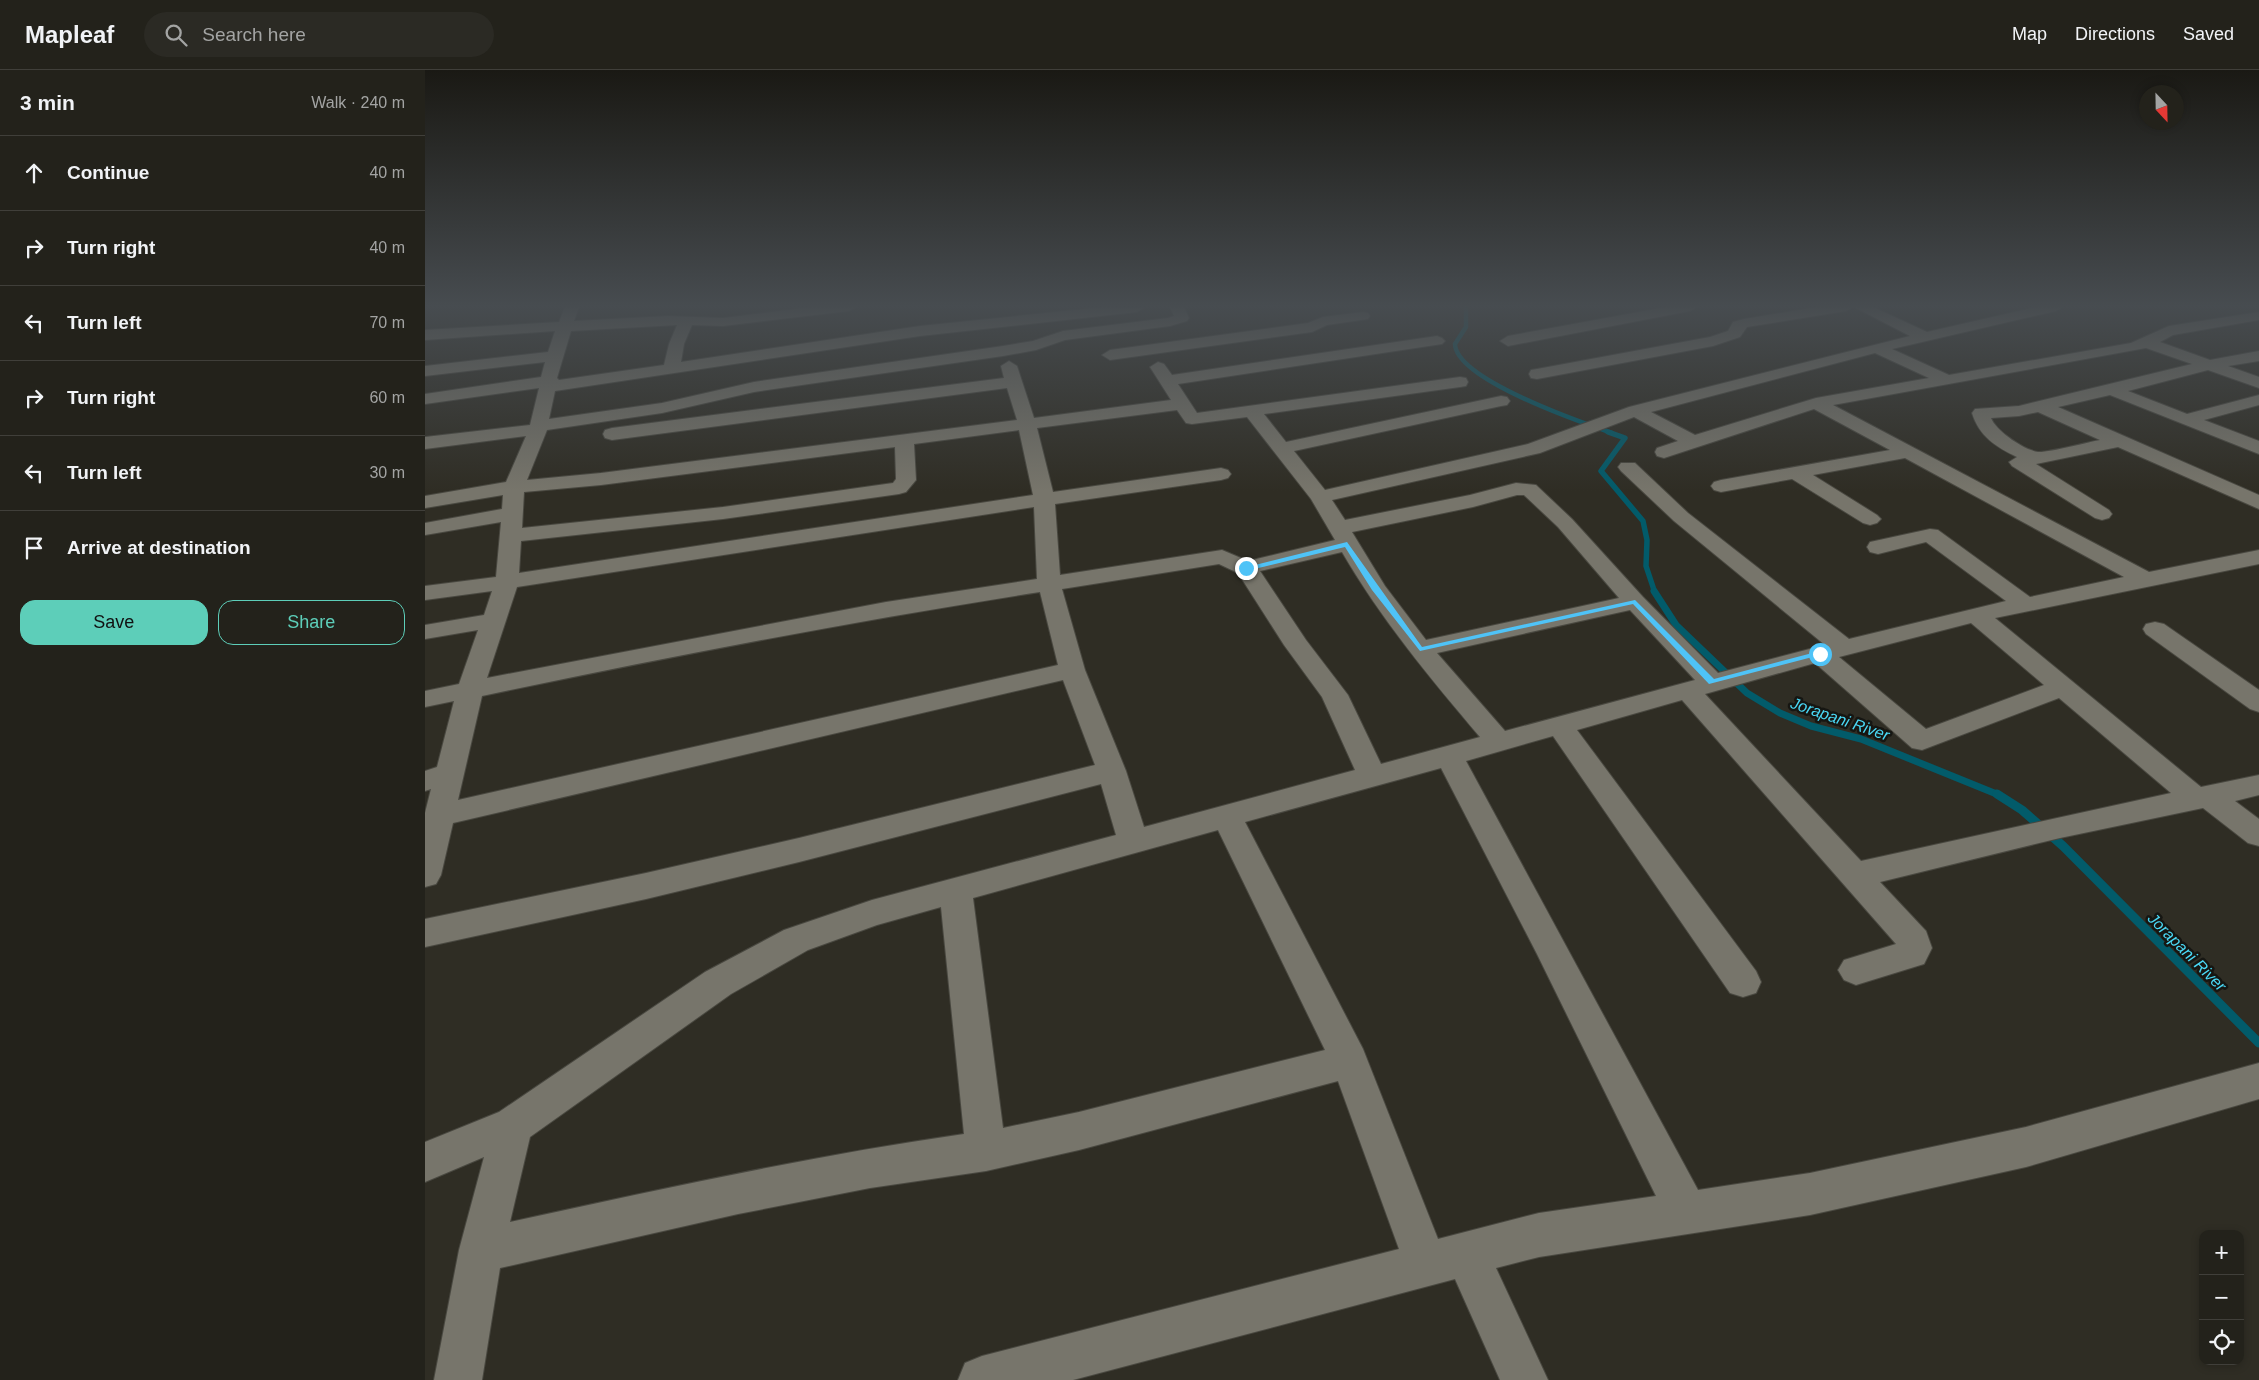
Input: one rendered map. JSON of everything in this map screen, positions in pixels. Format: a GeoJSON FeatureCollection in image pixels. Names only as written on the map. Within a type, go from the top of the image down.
{"type":"FeatureCollection","features":[{"type":"Feature","properties":{"kind":"street"},"geometry":{"type":"LineString","coordinates":[[425,875],[435,824],[438,777],[507,582],[514,486],[537,430],[554,368]]}},
{"type":"Feature","properties":{"kind":"street"},"geometry":{"type":"LineString","coordinates":[[425,399],[678,368]]}},
{"type":"Feature","properties":{"kind":"street"},"geometry":{"type":"LineString","coordinates":[[808,431],[812,378],[819,368]]}},
{"type":"Feature","properties":{"kind":"street"},"geometry":{"type":"LineString","coordinates":[[425,443],[537,430],[662,408],[731,390],[882,368]]}},
{"type":"Feature","properties":{"kind":"street"},"geometry":{"type":"LineString","coordinates":[[1010,368],[1027,424],[1044,500],[1049,583],[1071,670],[1112,771],[1133,840]]}},
{"type":"Feature","properties":{"kind":"street"},"geometry":{"type":"LineString","coordinates":[[1214,368],[1163,374],[1192,419],[1460,382]]}},
{"type":"Feature","properties":{"kind":"street"},"geometry":{"type":"LineString","coordinates":[[1537,374],[1568,368]]}},
{"type":"Feature","properties":{"kind":"street"},"geometry":{"type":"LineString","coordinates":[[1320,497],[1533,449],[1602,421],[1799,368]]}},
{"type":"Feature","properties":{"kind":"street"},"geometry":{"type":"LineString","coordinates":[[1919,368],[1945,380]]}},
{"type":"Feature","properties":{"kind":"street"},"geometry":{"type":"LineString","coordinates":[[1664,452],[1816,403],[2010,368]]}},
{"type":"Feature","properties":{"kind":"street"},"geometry":{"type":"LineString","coordinates":[[2035,458],[1999,440],[1991,433],[1981,416],[1985,412],[2019,411],[2197,368]]}},
{"type":"Feature","properties":{"kind":"street"},"geometry":{"type":"LineString","coordinates":[[2218,368],[2259,383]]}},
{"type":"Feature","properties":{"kind":"street"},"geometry":{"type":"LineString","coordinates":[[425,502],[514,486],[601,479],[1015,382]]}},
{"type":"Feature","properties":{"kind":"street"},"geometry":{"type":"LineString","coordinates":[[2111,390],[2259,448]]}},
{"type":"Feature","properties":{"kind":"street"},"geometry":{"type":"LineString","coordinates":[[2188,419],[2259,400]]}},
{"type":"Feature","properties":{"kind":"street"},"geometry":{"type":"LineString","coordinates":[[1282,448],[1501,401]]}},
{"type":"Feature","properties":{"kind":"street"},"geometry":{"type":"LineString","coordinates":[[1816,403],[2146,579]]}},
{"type":"Feature","properties":{"kind":"street"},"geometry":{"type":"LineString","coordinates":[[537,430],[595,435],[808,431],[904,440],[1182,404]]}},
{"type":"Feature","properties":{"kind":"street"},"geometry":{"type":"LineString","coordinates":[[2040,406],[2259,503]]}},
{"type":"Feature","properties":{"kind":"street"},"geometry":{"type":"LineString","coordinates":[[1251,410],[1320,497],[1375,588],[1420,649],[1498,740]]}},
{"type":"Feature","properties":{"kind":"street"},"geometry":{"type":"LineString","coordinates":[[1635,411],[1694,442]]}},
{"type":"Feature","properties":{"kind":"street"},"geometry":{"type":"LineString","coordinates":[[425,529],[723,513],[899,488],[906,480],[904,440]]}},
{"type":"Feature","properties":{"kind":"street"},"geometry":{"type":"LineString","coordinates":[[2102,514],[2019,462],[2121,441]]}},
{"type":"Feature","properties":{"kind":"street"},"geometry":{"type":"LineString","coordinates":[[1721,486],[1909,452]]}},
{"type":"Feature","properties":{"kind":"street"},"geometry":{"type":"LineString","coordinates":[[1628,467],[1681,517],[1832,651],[1922,741],[2063,687]]}},
{"type":"Feature","properties":{"kind":"street"},"geometry":{"type":"LineString","coordinates":[[1796,473],[1870,520]]}},
{"type":"Feature","properties":{"kind":"street"},"geometry":{"type":"LineString","coordinates":[[425,592],[507,582],[1221,474]]}},
{"type":"Feature","properties":{"kind":"street"},"geometry":{"type":"LineString","coordinates":[[1246,568],[1342,536],[1516,489],[1529,489],[1565,523],[1635,602],[1717,681],[1856,875],[1914,940],[1915,948],[1912,954],[1856,970]]}},
{"type":"Feature","properties":{"kind":"street"},"geometry":{"type":"LineString","coordinates":[[1878,547],[1931,535],[2026,605]]}},
{"type":"Feature","properties":{"kind":"street"},"geometry":{"type":"LineString","coordinates":[[425,699],[664,650],[886,610],[1222,557],[1246,568],[1297,645],[1335,695],[1371,775]]}},
{"type":"Feature","properties":{"kind":"street"},"geometry":{"type":"LineString","coordinates":[[425,1162],[513,1126],[719,983],[796,940],[872,913],[1498,740],[1832,651],[1976,616],[2146,579],[2259,557]]}},
{"type":"Feature","properties":{"kind":"street"},"geometry":{"type":"LineString","coordinates":[[1420,649],[1635,602]]}},
{"type":"Feature","properties":{"kind":"street"},"geometry":{"type":"LineString","coordinates":[[1976,616],[2202,798],[2259,834]]}},
{"type":"Feature","properties":{"kind":"street"},"geometry":{"type":"LineString","coordinates":[[425,632],[495,620]]}},
{"type":"Feature","properties":{"kind":"street"},"geometry":{"type":"LineString","coordinates":[[2155,630],[2259,703]]}},
{"type":"Feature","properties":{"kind":"street"},"geometry":{"type":"LineString","coordinates":[[435,824],[1071,670]]}},
{"type":"Feature","properties":{"kind":"street"},"geometry":{"type":"LineString","coordinates":[[1558,724],[1743,982]]}},
{"type":"Feature","properties":{"kind":"street"},"geometry":{"type":"LineString","coordinates":[[1448,754],[1552,949],[1687,1213]]}},
{"type":"Feature","properties":{"kind":"street"},"geometry":{"type":"LineString","coordinates":[[425,933],[647,886],[799,850],[1112,771]]}},
{"type":"Feature","properties":{"kind":"street"},"geometry":{"type":"LineString","coordinates":[[1856,875],[2060,826],[2259,785]]}},
{"type":"Feature","properties":{"kind":"street"},"geometry":{"type":"LineString","coordinates":[[1226,815],[1350,1061],[1446,1259],[1524,1380]]}},
{"type":"Feature","properties":{"kind":"street"},"geometry":{"type":"LineString","coordinates":[[955,889],[986,1151]]}},
{"type":"Feature","properties":{"kind":"street"},"geometry":{"type":"LineString","coordinates":[[481,1250],[738,1193],[870,1168],[986,1151],[1089,1128],[1350,1061]]}},
{"type":"Feature","properties":{"kind":"street"},"geometry":{"type":"LineString","coordinates":[[982,1380],[1539,1235],[1810,1194],[2026,1147],[2259,1081]]}},
{"type":"Feature","properties":{"kind":"street"},"geometry":{"type":"LineString","coordinates":[[453,1378],[481,1250],[513,1126]]}},
{"type":"Feature","properties":{"kind":"waterway","name":"Jorapani River"},"geometry":{"type":"LineString","coordinates":[[1472,368],[1497,385],[1522,398],[1612,433]]}},
{"type":"Feature","properties":{"kind":"waterway","name":"Jorapani River"},"geometry":{"type":"LineString","coordinates":[[1608,432],[1625,438],[1601,471],[1643,521],[1647,540],[1646,566],[1655,592]]}},
{"type":"Feature","properties":{"kind":"waterway","name":"Jorapani River"},"geometry":{"type":"LineString","coordinates":[[1655,592],[1676,625],[1747,693],[1780,713],[1811,726],[1861,739],[1998,795]]}},
{"type":"Feature","properties":{"kind":"waterway","name":"Jorapani River"},"geometry":{"type":"LineString","coordinates":[[1998,795],[2022,810],[2063,846],[2259,1043]]}},
{"type":"Feature","properties":{"kind":"route"},"geometry":{"type":"LineString","coordinates":[[1246,568],[1347,544],[1375,588],[1420,649],[1635,602],[1712,682],[1820,654]]}}]}
